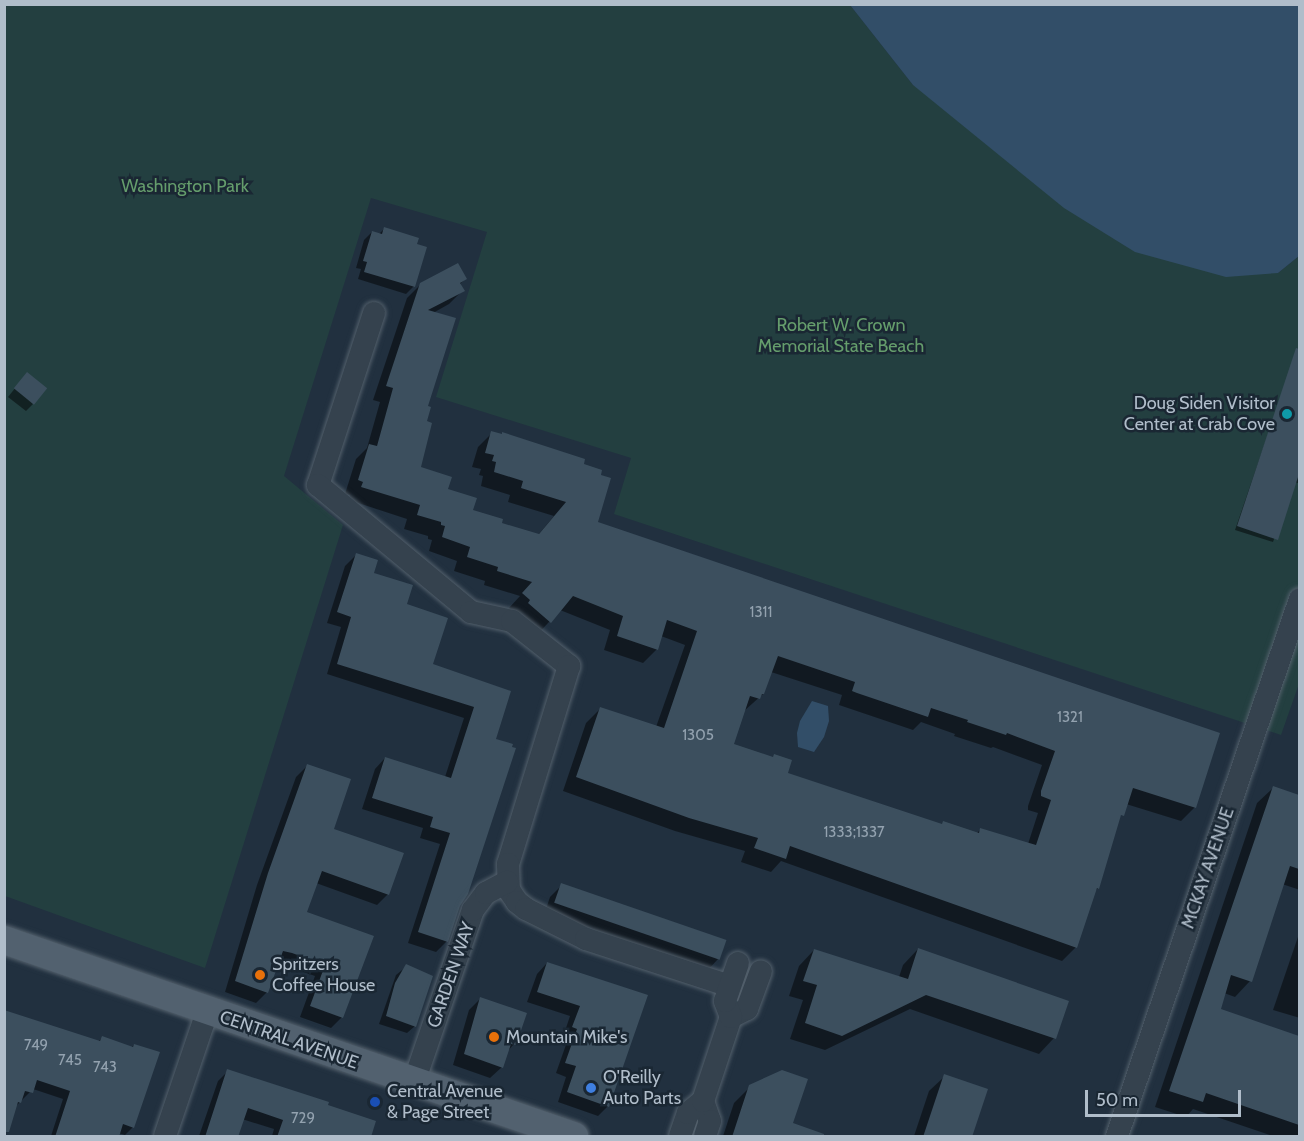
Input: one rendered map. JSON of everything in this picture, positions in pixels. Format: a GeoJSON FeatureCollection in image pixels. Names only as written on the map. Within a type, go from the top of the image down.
{"type":"FeatureCollection","features":[{"type":"Feature","properties":{"kind":"main road","name":"CENTRAL AVENUE"},"geometry":{"type":"LineString","coordinates":[[4,940],[574,1137]]}},
{"type":"Feature","properties":{"kind":"street"},"geometry":{"type":"LineString","coordinates":[[375,313],[318,485],[471,612],[512,621],[569,666],[508,864],[507,882],[517,902],[586,939],[730,986]]}},
{"type":"Feature","properties":{"kind":"street","name":"MCKAY AVENUE"},"geometry":{"type":"LineString","coordinates":[[1117,1137],[1299,599]]}},
{"type":"Feature","properties":{"kind":"street","name":"GARDEN WAY"},"geometry":{"type":"LineString","coordinates":[[414,1082],[473,910],[486,893],[507,882]]}},
{"type":"Feature","properties":{"kind":"street"},"geometry":{"type":"LineString","coordinates":[[680,1137],[688,1113],[703,1101],[731,1017],[725,1001],[738,963]]}},
{"type":"Feature","properties":{"kind":"street"},"geometry":{"type":"LineString","coordinates":[[731,1017],[747,1009],[761,971]]}},
{"type":"Feature","properties":{"kind":"street"},"geometry":{"type":"LineString","coordinates":[[165,1137],[207,1012]]}},
{"type":"Feature","properties":{"kind":"street"},"geometry":{"type":"LineString","coordinates":[[703,1101],[710,1121],[705,1137]]}},
{"type":"Feature","properties":{"kind":"green space"},"geometry":{"type":"Polygon","coordinates":[[[5,5],[850,5],[913,85],[1278,273],[1299,256],[1300,681],[1281,735],[614,514],[631,458],[436,397],[487,232],[371,198],[284,476],[343,525],[205,968],[5,896],[5,5]]]}},
{"type":"Feature","properties":{"kind":"water"},"geometry":{"type":"Polygon","coordinates":[[[850,5],[1299,5],[1299,256],[1278,273],[1226,277],[1135,252],[1064,208],[913,85],[850,5]]]}},
{"type":"Feature","properties":{"kind":"water"},"geometry":{"type":"Polygon","coordinates":[[[812,701],[828,706],[829,721],[824,737],[814,752],[798,747],[797,733],[800,721],[812,701]]]}},
{"type":"Feature","properties":{"kind":"building"},"geometry":{"type":"Polygon","coordinates":[[[384,227],[419,238],[417,244],[427,247],[415,287],[364,272],[367,262],[363,261],[372,231],[382,234],[384,227]]]}},
{"type":"Feature","properties":{"kind":"building"},"geometry":{"type":"Polygon","coordinates":[[[458,263],[467,279],[460,283],[465,291],[428,310],[456,318],[428,406],[431,407],[427,421],[432,423],[421,467],[452,477],[448,489],[477,498],[473,510],[503,519],[502,523],[539,534],[566,502],[521,488],[523,481],[494,472],[496,462],[492,461],[494,455],[485,453],[491,431],[502,434],[502,432],[585,459],[584,464],[602,470],[601,475],[611,478],[598,522],[1220,733],[1196,808],[1133,788],[1124,816],[1121,815],[1099,889],[1097,888],[1077,948],[790,846],[786,859],[754,848],[758,838],[689,818],[576,777],[600,707],[664,728],[697,631],[667,620],[658,650],[617,636],[623,616],[573,596],[551,623],[528,603],[530,600],[522,593],[532,582],[497,571],[498,567],[467,557],[470,547],[442,537],[445,526],[441,525],[441,522],[417,515],[420,505],[361,487],[363,482],[358,480],[369,444],[377,446],[393,388],[386,386],[420,283],[458,263]],[[778,656],[764,694],[760,699],[750,696],[734,744],[773,757],[774,754],[792,760],[788,773],[942,824],[943,821],[979,833],[980,828],[1036,845],[1051,800],[1041,796],[1041,791],[1055,751],[931,708],[928,717],[857,693],[852,691],[855,682],[778,656]]]}},
{"type":"Feature","properties":{"kind":"building","name":"Doug Siden Visitor Center at Crab Cove"},"geometry":{"type":"Polygon","coordinates":[[[1296,348],[1299,349],[1299,474],[1278,540],[1237,526],[1296,348]]]}},
{"type":"Feature","properties":{"kind":"building"},"geometry":{"type":"Polygon","coordinates":[[[27,372],[47,388],[34,405],[14,388],[27,372]]]}},
{"type":"Feature","properties":{"kind":"building"},"geometry":{"type":"Polygon","coordinates":[[[356,553],[378,560],[374,573],[413,585],[407,604],[448,618],[433,664],[511,691],[496,739],[513,744],[512,747],[516,748],[468,894],[460,906],[448,942],[418,932],[450,833],[430,827],[433,817],[372,798],[385,757],[451,778],[474,707],[337,664],[351,617],[337,612],[356,553]]]}},
{"type":"Feature","properties":{"kind":"building"},"geometry":{"type":"Polygon","coordinates":[[[307,764],[351,779],[334,829],[404,853],[389,895],[322,871],[307,912],[374,936],[343,1018],[310,1006],[325,965],[292,953],[283,951],[268,993],[235,981],[268,873],[307,764]]]}},
{"type":"Feature","properties":{"kind":"building"},"geometry":{"type":"Polygon","coordinates":[[[1273,786],[1299,795],[1299,869],[1290,866],[1252,982],[1231,975],[1221,1009],[1299,1036],[1299,1125],[1206,1093],[1203,1102],[1169,1091],[1273,786]]]}},
{"type":"Feature","properties":{"kind":"building"},"geometry":{"type":"Polygon","coordinates":[[[561,883],[726,940],[720,960],[554,903],[561,883]]]}},
{"type":"Feature","properties":{"kind":"building"},"geometry":{"type":"Polygon","coordinates":[[[918,948],[1069,1001],[1056,1039],[926,995],[842,1036],[805,1023],[817,985],[803,981],[814,949],[908,979],[918,948]]]}},
{"type":"Feature","properties":{"kind":"building"},"geometry":{"type":"Polygon","coordinates":[[[547,962],[648,995],[609,1107],[567,1092],[576,1066],[565,1063],[577,1029],[572,1027],[580,1006],[537,992],[547,962]]]}},
{"type":"Feature","properties":{"kind":"building"},"geometry":{"type":"Polygon","coordinates":[[[406,964],[433,976],[416,1027],[386,1016],[395,983],[406,964]]]}},
{"type":"Feature","properties":{"kind":"building","name":"Mountain Mike's"},"geometry":{"type":"Polygon","coordinates":[[[480,997],[527,1013],[516,1045],[511,1044],[503,1068],[464,1054],[480,997]]]}},
{"type":"Feature","properties":{"kind":"building"},"geometry":{"type":"Polygon","coordinates":[[[4,1010],[100,1041],[102,1036],[133,1047],[134,1044],[160,1052],[134,1128],[123,1124],[119,1137],[55,1137],[70,1091],[37,1080],[33,1093],[25,1091],[21,1103],[18,1102],[9,1132],[4,1132],[4,1010]]]}},
{"type":"Feature","properties":{"kind":"building"},"geometry":{"type":"Polygon","coordinates":[[[227,1069],[329,1102],[328,1105],[376,1121],[371,1137],[277,1137],[283,1120],[248,1108],[238,1137],[205,1137],[227,1069]]]}},
{"type":"Feature","properties":{"kind":"building"},"geometry":{"type":"Polygon","coordinates":[[[782,1070],[808,1079],[793,1123],[824,1134],[824,1137],[732,1137],[749,1085],[782,1070]]]}},
{"type":"Feature","properties":{"kind":"building"},"geometry":{"type":"Polygon","coordinates":[[[944,1074],[988,1089],[972,1137],[923,1137],[944,1074]]]}},
{"type":"Feature","properties":{"kind":"place","name":"Doug Siden Visitor Center at Crab Cove"},"geometry":{"type":"Point","coordinates":[1287,414]}},
{"type":"Feature","properties":{"kind":"place","name":"Spritzers Coffee House"},"geometry":{"type":"Point","coordinates":[260,975]}},
{"type":"Feature","properties":{"kind":"place","name":"Mountain Mike's"},"geometry":{"type":"Point","coordinates":[494,1037]}},
{"type":"Feature","properties":{"kind":"place","name":"O'Reilly Auto Parts"},"geometry":{"type":"Point","coordinates":[591,1088]}},
{"type":"Feature","properties":{"kind":"place","name":"Central Avenue & Page Street"},"geometry":{"type":"Point","coordinates":[375,1102]}},
{"type":"Feature","properties":{"kind":"park label","name":"Washington Park"},"geometry":{"type":"Point","coordinates":[185,186]}},
{"type":"Feature","properties":{"kind":"park label","name":"Robert W. Crown Memorial State Beach"},"geometry":{"type":"Point","coordinates":[841,336]}}]}
